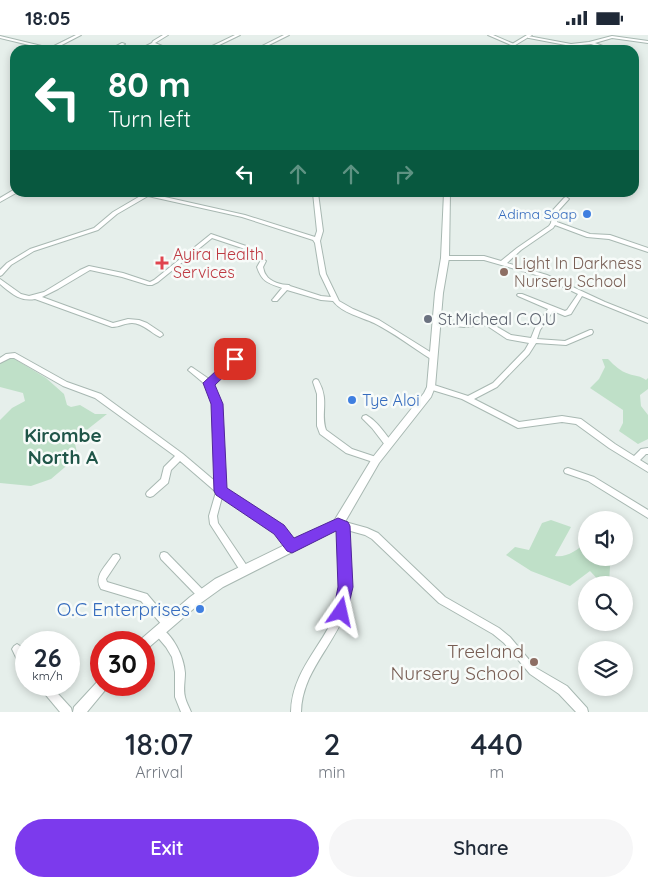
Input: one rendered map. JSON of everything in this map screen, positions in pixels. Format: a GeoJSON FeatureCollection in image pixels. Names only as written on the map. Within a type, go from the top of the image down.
{"type":"FeatureCollection","features":[{"type":"Feature","properties":{"kind":"street"},"geometry":{"type":"LineString","coordinates":[[61,45],[77,35]]}},
{"type":"Feature","properties":{"kind":"street"},"geometry":{"type":"LineString","coordinates":[[156,45],[153,44],[154,41],[166,35]]}},
{"type":"Feature","properties":{"kind":"street"},"geometry":{"type":"LineString","coordinates":[[217,45],[238,35]]}},
{"type":"Feature","properties":{"kind":"street"},"geometry":{"type":"LineString","coordinates":[[266,45],[287,35]]}},
{"type":"Feature","properties":{"kind":"street"},"geometry":{"type":"LineString","coordinates":[[490,35],[512,44],[530,36],[564,45],[592,43],[612,37],[648,42]]}},
{"type":"Feature","properties":{"kind":"street"},"geometry":{"type":"LineString","coordinates":[[0,37],[33,45]]}},
{"type":"Feature","properties":{"kind":"street"},"geometry":{"type":"LineString","coordinates":[[592,43],[597,45]]}},
{"type":"Feature","properties":{"kind":"street"},"geometry":{"type":"LineString","coordinates":[[0,274],[9,264],[32,250],[96,229],[138,197]]}},
{"type":"Feature","properties":{"kind":"street"},"geometry":{"type":"LineString","coordinates":[[166,197],[301,233],[317,241]]}},
{"type":"Feature","properties":{"kind":"street"},"geometry":{"type":"LineString","coordinates":[[316,197],[320,231],[317,241],[323,273],[335,299],[351,311],[377,322],[433,357]]}},
{"type":"Feature","properties":{"kind":"street"},"geometry":{"type":"LineString","coordinates":[[296,712],[295,704],[299,689],[334,627],[344,600],[341,525],[376,460],[428,395],[431,387],[436,322],[445,258],[446,197]]}},
{"type":"Feature","properties":{"kind":"street"},"geometry":{"type":"LineString","coordinates":[[503,263],[519,249],[547,231],[554,223],[555,212],[566,199]]}},
{"type":"Feature","properties":{"kind":"street"},"geometry":{"type":"LineString","coordinates":[[554,223],[589,236],[610,237],[648,250]]}},
{"type":"Feature","properties":{"kind":"street"},"geometry":{"type":"LineString","coordinates":[[36,297],[89,268],[123,275],[152,284],[212,235],[244,247]]}},
{"type":"Feature","properties":{"kind":"street"},"geometry":{"type":"LineString","coordinates":[[445,258],[476,257],[503,263],[554,279],[580,293],[648,321]]}},
{"type":"Feature","properties":{"kind":"street"},"geometry":{"type":"LineString","coordinates":[[262,261],[260,267],[263,276],[270,282],[321,298],[335,299]]}},
{"type":"Feature","properties":{"kind":"street"},"geometry":{"type":"LineString","coordinates":[[0,281],[22,297],[36,297],[112,325],[138,321],[160,335]]}},
{"type":"Feature","properties":{"kind":"street"},"geometry":{"type":"LineString","coordinates":[[275,300],[287,286]]}},
{"type":"Feature","properties":{"kind":"street"},"geometry":{"type":"LineString","coordinates":[[520,295],[550,310],[566,313],[580,293]]}},
{"type":"Feature","properties":{"kind":"street"},"geometry":{"type":"LineString","coordinates":[[468,399],[495,385],[530,349],[537,330],[550,310]]}},
{"type":"Feature","properties":{"kind":"street"},"geometry":{"type":"LineString","coordinates":[[436,322],[464,325],[486,323],[509,337],[533,341],[566,343],[590,332]]}},
{"type":"Feature","properties":{"kind":"street"},"geometry":{"type":"LineString","coordinates":[[0,361],[8,356],[15,355],[65,384],[93,393],[180,456],[220,491],[279,529],[292,547]]}},
{"type":"Feature","properties":{"kind":"street"},"geometry":{"type":"LineString","coordinates":[[209,383],[235,359]]}},
{"type":"Feature","properties":{"kind":"street"},"geometry":{"type":"LineString","coordinates":[[191,370],[209,383],[217,404],[220,491],[213,516],[214,524],[244,569]]}},
{"type":"Feature","properties":{"kind":"street"},"geometry":{"type":"LineString","coordinates":[[316,382],[322,391],[323,398],[321,417],[323,432],[349,451],[376,460]]}},
{"type":"Feature","properties":{"kind":"street"},"geometry":{"type":"LineString","coordinates":[[431,387],[468,399],[518,425],[562,419],[578,421],[648,469]]}},
{"type":"Feature","properties":{"kind":"street"},"geometry":{"type":"LineString","coordinates":[[366,418],[388,443]]}},
{"type":"Feature","properties":{"kind":"street"},"geometry":{"type":"LineString","coordinates":[[635,461],[644,451],[648,451]]}},
{"type":"Feature","properties":{"kind":"street"},"geometry":{"type":"LineString","coordinates":[[150,494],[164,481],[167,469],[180,456]]}},
{"type":"Feature","properties":{"kind":"street"},"geometry":{"type":"LineString","coordinates":[[568,471],[591,479],[648,514]]}},
{"type":"Feature","properties":{"kind":"street"},"geometry":{"type":"LineString","coordinates":[[155,634],[202,595],[244,569],[341,525],[375,536],[442,600],[496,631],[533,671],[562,690],[583,712]]}},
{"type":"Feature","properties":{"kind":"street"},"geometry":{"type":"LineString","coordinates":[[164,556],[202,595]]}},
{"type":"Feature","properties":{"kind":"street"},"geometry":{"type":"LineString","coordinates":[[116,559],[102,578],[104,586],[142,596],[166,623]]}},
{"type":"Feature","properties":{"kind":"street"},"geometry":{"type":"LineString","coordinates":[[158,631],[170,644],[177,656],[180,669],[178,694],[186,712]]}},
{"type":"Feature","properties":{"kind":"street"},"geometry":{"type":"LineString","coordinates":[[53,696],[67,712]]}},
{"type":"Feature","properties":{"kind":"street"},"geometry":{"type":"LineString","coordinates":[[79,712],[93,696]]}},
{"type":"Feature","properties":{"kind":"green space"},"geometry":{"type":"Polygon","coordinates":[[[0,358],[13,358],[46,378],[64,394],[67,405],[71,407],[80,405],[95,414],[107,414],[74,440],[78,456],[51,479],[31,486],[0,483],[0,420],[12,408],[25,401],[23,393],[0,387],[0,358]]]}},
{"type":"Feature","properties":{"kind":"green space"},"geometry":{"type":"Polygon","coordinates":[[[602,359],[608,359],[626,373],[646,380],[648,378],[648,389],[640,395],[641,406],[648,415],[648,439],[638,444],[619,431],[623,423],[623,410],[590,388],[599,379],[605,367],[602,359]]]}},
{"type":"Feature","properties":{"kind":"green space"},"geometry":{"type":"Polygon","coordinates":[[[551,520],[571,527],[555,556],[563,556],[578,549],[578,566],[610,566],[609,576],[595,576],[590,571],[583,576],[578,576],[578,580],[570,586],[531,571],[506,555],[515,547],[529,550],[542,523],[551,520]]]}},
{"type":"Feature","properties":{"kind":"place","name":"Adima Soap"},"geometry":{"type":"Point","coordinates":[587,214]}},
{"type":"Feature","properties":{"kind":"place","name":"Ayira Health Services"},"geometry":{"type":"Point","coordinates":[162,263]}},
{"type":"Feature","properties":{"kind":"place","name":"Light In Darkness Nursery School"},"geometry":{"type":"Point","coordinates":[504,272]}},
{"type":"Feature","properties":{"kind":"place","name":"St.Micheal C.O.U"},"geometry":{"type":"Point","coordinates":[428,319]}},
{"type":"Feature","properties":{"kind":"place","name":"Tye Aloi"},"geometry":{"type":"Point","coordinates":[352,400]}},
{"type":"Feature","properties":{"kind":"place","name":"O.C Enterprises"},"geometry":{"type":"Point","coordinates":[200,609]}},
{"type":"Feature","properties":{"kind":"place","name":"Treeland Nursery School"},"geometry":{"type":"Point","coordinates":[534,662]}},
{"type":"Feature","properties":{"kind":"district","name":"Kirombe North A"},"geometry":{"type":"Point","coordinates":[63,446]}},
{"type":"Feature","properties":{"kind":"route"},"geometry":{"type":"LineString","coordinates":[[235,359],[225,371],[209,383],[217,404],[220,491],[279,529],[292,547],[338,524],[343,526],[346,587],[341,612]]}}]}
